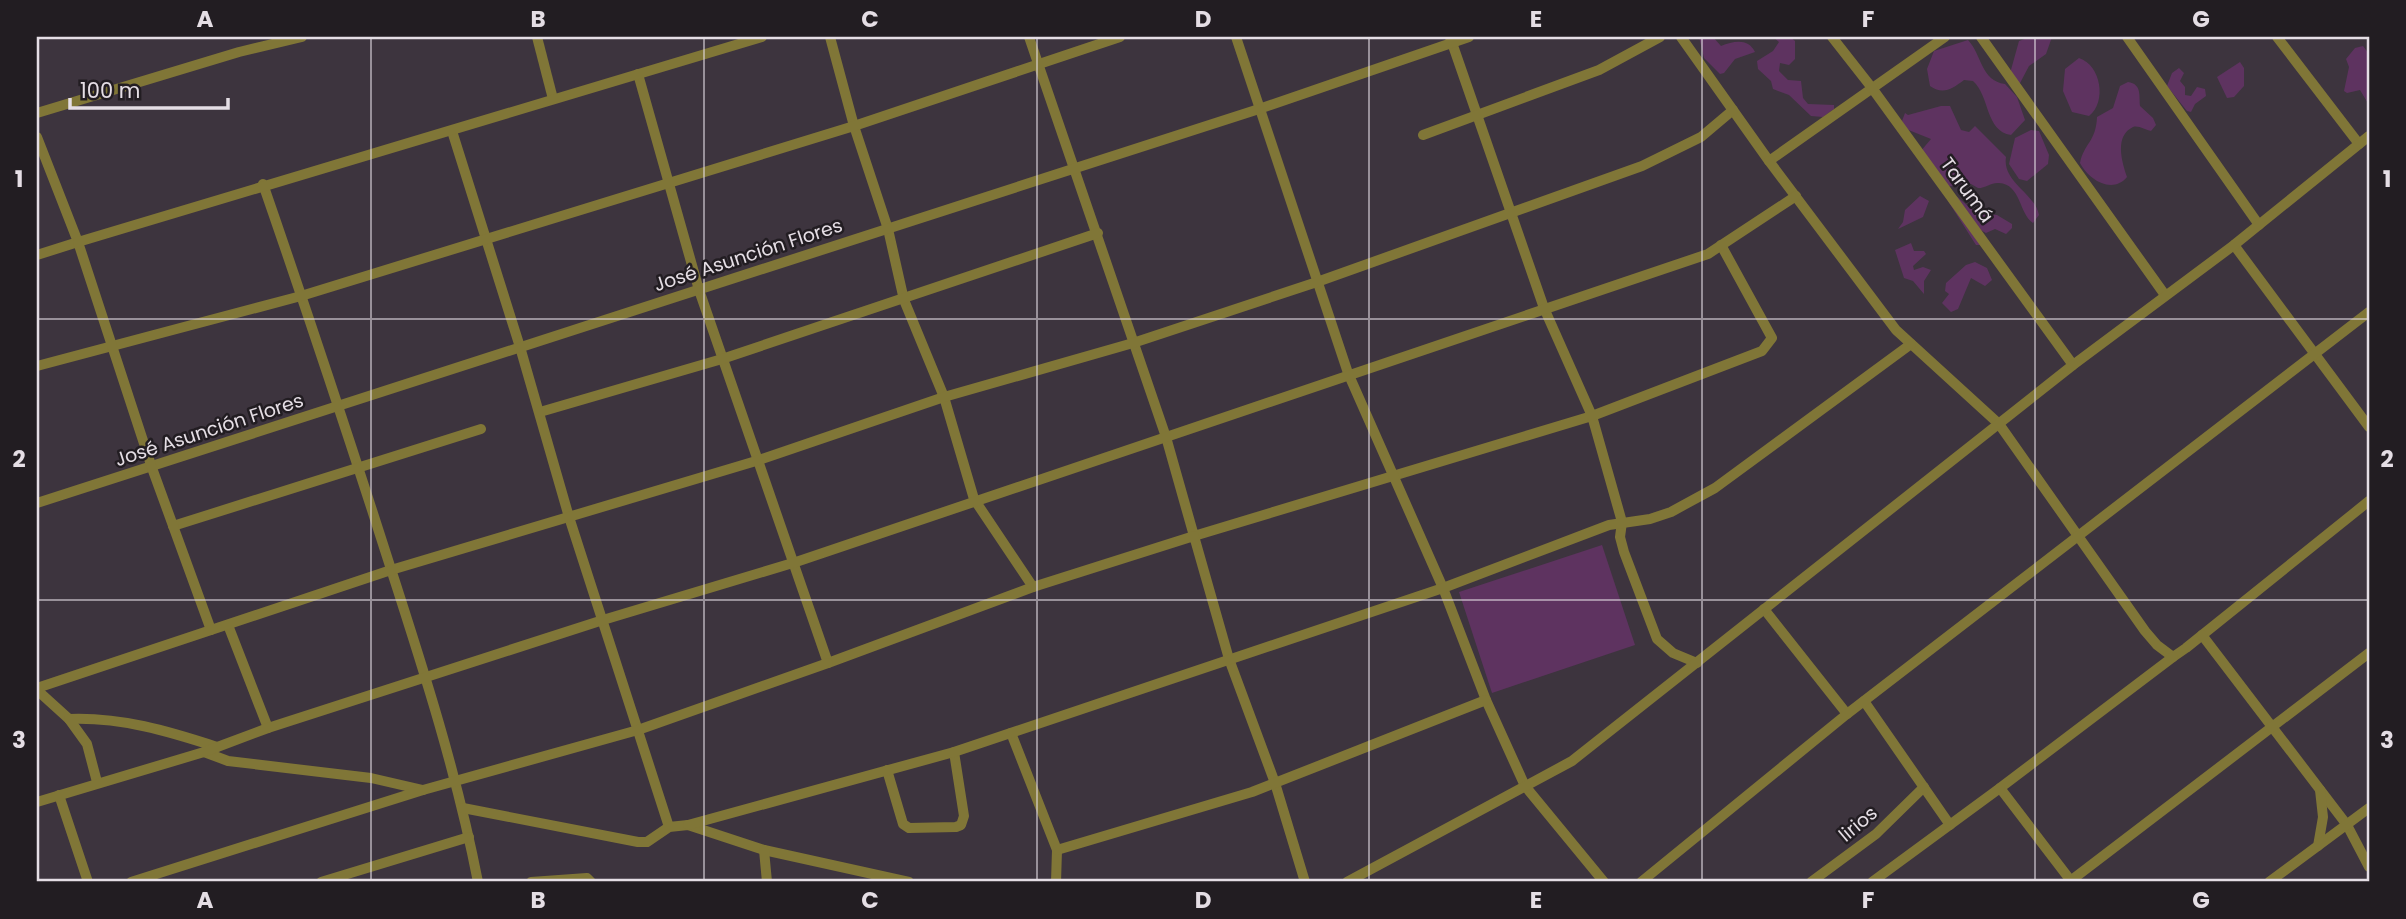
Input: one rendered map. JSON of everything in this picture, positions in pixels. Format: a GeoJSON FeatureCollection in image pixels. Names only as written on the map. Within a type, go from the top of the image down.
{"type":"FeatureCollection","features":[{"type":"Feature","properties":{"kind":"street"},"geometry":{"type":"LineString","coordinates":[[37,113],[302,37]]}},
{"type":"Feature","properties":{"kind":"street"},"geometry":{"type":"LineString","coordinates":[[537,37],[552,99]]}},
{"type":"Feature","properties":{"kind":"street"},"geometry":{"type":"LineString","coordinates":[[37,255],[263,184],[452,131],[762,37]]}},
{"type":"Feature","properties":{"kind":"street"},"geometry":{"type":"LineString","coordinates":[[830,37],[854,126],[888,229],[904,300],[944,397],[974,499],[1033,587]]}},
{"type":"Feature","properties":{"kind":"street"},"geometry":{"type":"LineString","coordinates":[[1029,37],[1166,437],[1228,659],[1275,783],[1305,882]]}},
{"type":"Feature","properties":{"kind":"street"},"geometry":{"type":"LineString","coordinates":[[37,366],[111,344],[301,296],[854,126],[1119,37]]}},
{"type":"Feature","properties":{"kind":"street"},"geometry":{"type":"LineString","coordinates":[[1236,37],[1348,373],[1443,588],[1486,700],[1525,786],[1604,882]]}},
{"type":"Feature","properties":{"kind":"street","name":"José Asunción Flores"},"geometry":{"type":"LineString","coordinates":[[37,503],[1259,109],[1451,39],[1469,37]]}},
{"type":"Feature","properties":{"kind":"street"},"geometry":{"type":"LineString","coordinates":[[1423,135],[1478,117],[1599,70],[1660,37]]}},
{"type":"Feature","properties":{"kind":"street"},"geometry":{"type":"LineString","coordinates":[[1681,37],[1769,161],[1896,330],[1999,424],[2080,535],[2145,631],[2173,657]]}},
{"type":"Feature","properties":{"kind":"street","name":"Tarumá"},"geometry":{"type":"LineString","coordinates":[[1832,37],[2073,365]]}},
{"type":"Feature","properties":{"kind":"street"},"geometry":{"type":"LineString","coordinates":[[1769,161],[1945,37]]}},
{"type":"Feature","properties":{"kind":"street"},"geometry":{"type":"LineString","coordinates":[[1981,37],[2165,295]]}},
{"type":"Feature","properties":{"kind":"street"},"geometry":{"type":"LineString","coordinates":[[2127,37],[2259,225]]}},
{"type":"Feature","properties":{"kind":"street"},"geometry":{"type":"LineString","coordinates":[[2277,37],[2359,144]]}},
{"type":"Feature","properties":{"kind":"street"},"geometry":{"type":"LineString","coordinates":[[1451,39],[1544,308],[1592,416],[1622,522],[1620,537],[1624,552],[1657,639],[1673,653],[1697,663]]}},
{"type":"Feature","properties":{"kind":"street"},"geometry":{"type":"LineString","coordinates":[[638,74],[699,290],[756,461],[796,562],[828,663]]}},
{"type":"Feature","properties":{"kind":"street"},"geometry":{"type":"LineString","coordinates":[[97,782],[88,744],[69,719],[48,703],[37,689],[391,570],[756,461],[944,397],[1133,344],[1317,282],[1642,166],[1701,137],[1732,110]]}},
{"type":"Feature","properties":{"kind":"street"},"geometry":{"type":"LineString","coordinates":[[452,131],[540,412],[569,517],[669,827]]}},
{"type":"Feature","properties":{"kind":"street"},"geometry":{"type":"LineString","coordinates":[[1347,882],[1572,761],[2073,365],[2234,245],[2369,136]]}},
{"type":"Feature","properties":{"kind":"street"},"geometry":{"type":"LineString","coordinates":[[37,137],[78,242],[152,468],[211,630]]}},
{"type":"Feature","properties":{"kind":"street"},"geometry":{"type":"LineString","coordinates":[[263,184],[340,406],[428,678],[457,782],[478,882]]}},
{"type":"Feature","properties":{"kind":"street"},"geometry":{"type":"LineString","coordinates":[[37,802],[204,752],[268,728],[603,620],[796,562],[974,499],[1708,254],[1796,197]]}},
{"type":"Feature","properties":{"kind":"street"},"geometry":{"type":"LineString","coordinates":[[540,412],[722,359],[1098,233]]}},
{"type":"Feature","properties":{"kind":"street"},"geometry":{"type":"LineString","coordinates":[[131,882],[423,790],[638,730],[1033,587],[1393,474],[1592,416],[1762,351],[1772,338],[1721,245]]}},
{"type":"Feature","properties":{"kind":"street"},"geometry":{"type":"LineString","coordinates":[[2234,245],[2317,353],[2369,427]]}},
{"type":"Feature","properties":{"kind":"street"},"geometry":{"type":"LineString","coordinates":[[1641,882],[1847,714],[2369,312]]}},
{"type":"Feature","properties":{"kind":"street"},"geometry":{"type":"LineString","coordinates":[[463,808],[647,842],[669,827],[688,825],[1011,733],[1443,588],[1622,522],[1650,519],[1695,502],[1910,344]]}},
{"type":"Feature","properties":{"kind":"street"},"geometry":{"type":"LineString","coordinates":[[173,526],[481,429]]}},
{"type":"Feature","properties":{"kind":"street"},"geometry":{"type":"LineString","coordinates":[[1872,882],[2000,789],[2202,635],[2369,501]]}},
{"type":"Feature","properties":{"kind":"street"},"geometry":{"type":"LineString","coordinates":[[1764,609],[1847,714]]}},
{"type":"Feature","properties":{"kind":"street"},"geometry":{"type":"LineString","coordinates":[[228,625],[268,728]]}},
{"type":"Feature","properties":{"kind":"street"},"geometry":{"type":"LineString","coordinates":[[2202,635],[2347,825],[2369,867]]}},
{"type":"Feature","properties":{"kind":"street"},"geometry":{"type":"LineString","coordinates":[[2000,789],[2070,881],[2369,653]]}},
{"type":"Feature","properties":{"kind":"street"},"geometry":{"type":"LineString","coordinates":[[1057,850],[1275,783],[1486,700]]}},
{"type":"Feature","properties":{"kind":"street"},"geometry":{"type":"LineString","coordinates":[[1864,701],[1950,825]]}},
{"type":"Feature","properties":{"kind":"street"},"geometry":{"type":"LineString","coordinates":[[69,719],[98,718],[138,724],[217,747]]}},
{"type":"Feature","properties":{"kind":"street"},"geometry":{"type":"LineString","coordinates":[[1011,733],[1057,850],[1056,882]]}},
{"type":"Feature","properties":{"kind":"street"},"geometry":{"type":"LineString","coordinates":[[887,770],[903,824],[909,828],[956,827],[961,825],[964,816],[954,751]]}},
{"type":"Feature","properties":{"kind":"street"},"geometry":{"type":"LineString","coordinates":[[204,752],[228,761],[372,778],[423,790]]}},
{"type":"Feature","properties":{"kind":"street","name":"lirios"},"geometry":{"type":"LineString","coordinates":[[1811,882],[1876,834],[1924,787]]}},
{"type":"Feature","properties":{"kind":"street"},"geometry":{"type":"LineString","coordinates":[[2319,846],[2323,817],[2320,788]]}},
{"type":"Feature","properties":{"kind":"street"},"geometry":{"type":"LineString","coordinates":[[59,795],[88,882]]}},
{"type":"Feature","properties":{"kind":"street"},"geometry":{"type":"LineString","coordinates":[[2269,882],[2369,808]]}},
{"type":"Feature","properties":{"kind":"street"},"geometry":{"type":"LineString","coordinates":[[688,825],[764,850],[909,882]]}},
{"type":"Feature","properties":{"kind":"street"},"geometry":{"type":"LineString","coordinates":[[321,882],[469,837]]}},
{"type":"Feature","properties":{"kind":"street"},"geometry":{"type":"LineString","coordinates":[[764,850],[767,882]]}},
{"type":"Feature","properties":{"kind":"street"},"geometry":{"type":"LineString","coordinates":[[531,882],[587,878],[591,882]]}},
{"type":"Feature","properties":{"kind":"shaded area"},"geometry":{"type":"Polygon","coordinates":[[[1699,37],[1713,37],[1721,46],[1736,42],[1749,44],[1755,52],[1735,59],[1724,73],[1720,74],[1704,58],[1699,37]]]}},
{"type":"Feature","properties":{"kind":"shaded area"},"geometry":{"type":"Polygon","coordinates":[[[1773,37],[1790,37],[1795,41],[1795,59],[1789,65],[1780,63],[1779,71],[1788,80],[1801,81],[1803,98],[1808,104],[1834,105],[1834,109],[1823,117],[1811,116],[1789,95],[1773,89],[1771,81],[1758,69],[1757,61],[1773,51],[1779,42],[1773,37]]]}},
{"type":"Feature","properties":{"kind":"shaded area"},"geometry":{"type":"Polygon","coordinates":[[[2030,37],[2052,37],[2046,54],[2029,66],[2019,85],[2009,77],[2019,41],[2030,37]]]}},
{"type":"Feature","properties":{"kind":"shaded area"},"geometry":{"type":"Polygon","coordinates":[[[1968,40],[1986,73],[1997,82],[2005,84],[2017,97],[2025,120],[2011,135],[1996,127],[1973,81],[1964,80],[1943,90],[1930,86],[1927,69],[1934,51],[1968,40]]]}},
{"type":"Feature","properties":{"kind":"shaded area"},"geometry":{"type":"Polygon","coordinates":[[[2363,46],[2369,54],[2369,105],[2360,90],[2347,93],[2344,91],[2349,67],[2346,59],[2355,48],[2363,46]]]}},
{"type":"Feature","properties":{"kind":"shaded area"},"geometry":{"type":"Polygon","coordinates":[[[2079,58],[2092,68],[2099,84],[2098,102],[2089,116],[2072,112],[2063,91],[2065,69],[2079,58]]]}},
{"type":"Feature","properties":{"kind":"shaded area"},"geometry":{"type":"Polygon","coordinates":[[[2240,62],[2244,68],[2244,86],[2234,97],[2227,98],[2217,77],[2240,62]]]}},
{"type":"Feature","properties":{"kind":"shaded area"},"geometry":{"type":"Polygon","coordinates":[[[2179,68],[2184,73],[2180,81],[2185,87],[2185,95],[2191,96],[2197,87],[2205,89],[2206,96],[2195,104],[2191,112],[2187,111],[2167,86],[2172,73],[2179,68]]]}},
{"type":"Feature","properties":{"kind":"shaded area"},"geometry":{"type":"Polygon","coordinates":[[[2128,82],[2138,88],[2140,106],[2153,118],[2156,125],[2151,131],[2133,127],[2123,136],[2121,150],[2127,177],[2114,185],[2108,185],[2094,179],[2080,163],[2094,132],[2097,117],[2113,108],[2120,86],[2128,82]]]}},
{"type":"Feature","properties":{"kind":"shaded area"},"geometry":{"type":"Polygon","coordinates":[[[1950,106],[1961,130],[1969,132],[1975,126],[2006,157],[2009,174],[2036,207],[2039,215],[2033,223],[2028,219],[2012,188],[2006,185],[1996,183],[1978,188],[1971,184],[1944,187],[1920,152],[1931,139],[1906,129],[1902,121],[1905,113],[1908,115],[1950,106]]]}},
{"type":"Feature","properties":{"kind":"shaded area"},"geometry":{"type":"Polygon","coordinates":[[[2031,130],[2039,131],[2049,155],[2048,164],[2027,181],[2019,179],[2009,164],[2015,138],[2031,130]]]}},
{"type":"Feature","properties":{"kind":"shaded area"},"geometry":{"type":"Polygon","coordinates":[[[1954,194],[1976,213],[1997,215],[2012,224],[2012,228],[2006,234],[1995,229],[1986,233],[1977,228],[1981,245],[1976,245],[1948,201],[1954,194]]]}},
{"type":"Feature","properties":{"kind":"shaded area"},"geometry":{"type":"Polygon","coordinates":[[[1920,196],[1929,201],[1923,217],[1898,229],[1903,222],[1905,210],[1920,196]]]}},
{"type":"Feature","properties":{"kind":"shaded area"},"geometry":{"type":"Polygon","coordinates":[[[1911,243],[1914,251],[1924,251],[1926,254],[1913,266],[1914,270],[1923,267],[1931,270],[1924,281],[1924,294],[1913,281],[1904,278],[1895,250],[1911,243]]]}},
{"type":"Feature","properties":{"kind":"shaded area"},"geometry":{"type":"Polygon","coordinates":[[[1975,262],[1987,268],[1992,280],[1985,286],[1971,278],[1958,309],[1951,312],[1942,303],[1949,294],[1945,291],[1946,283],[1966,265],[1975,262]]]}},
{"type":"Feature","properties":{"kind":"shaded area"},"geometry":{"type":"Polygon","coordinates":[[[1602,545],[1635,645],[1492,693],[1459,592],[1602,545]]]}}]}
